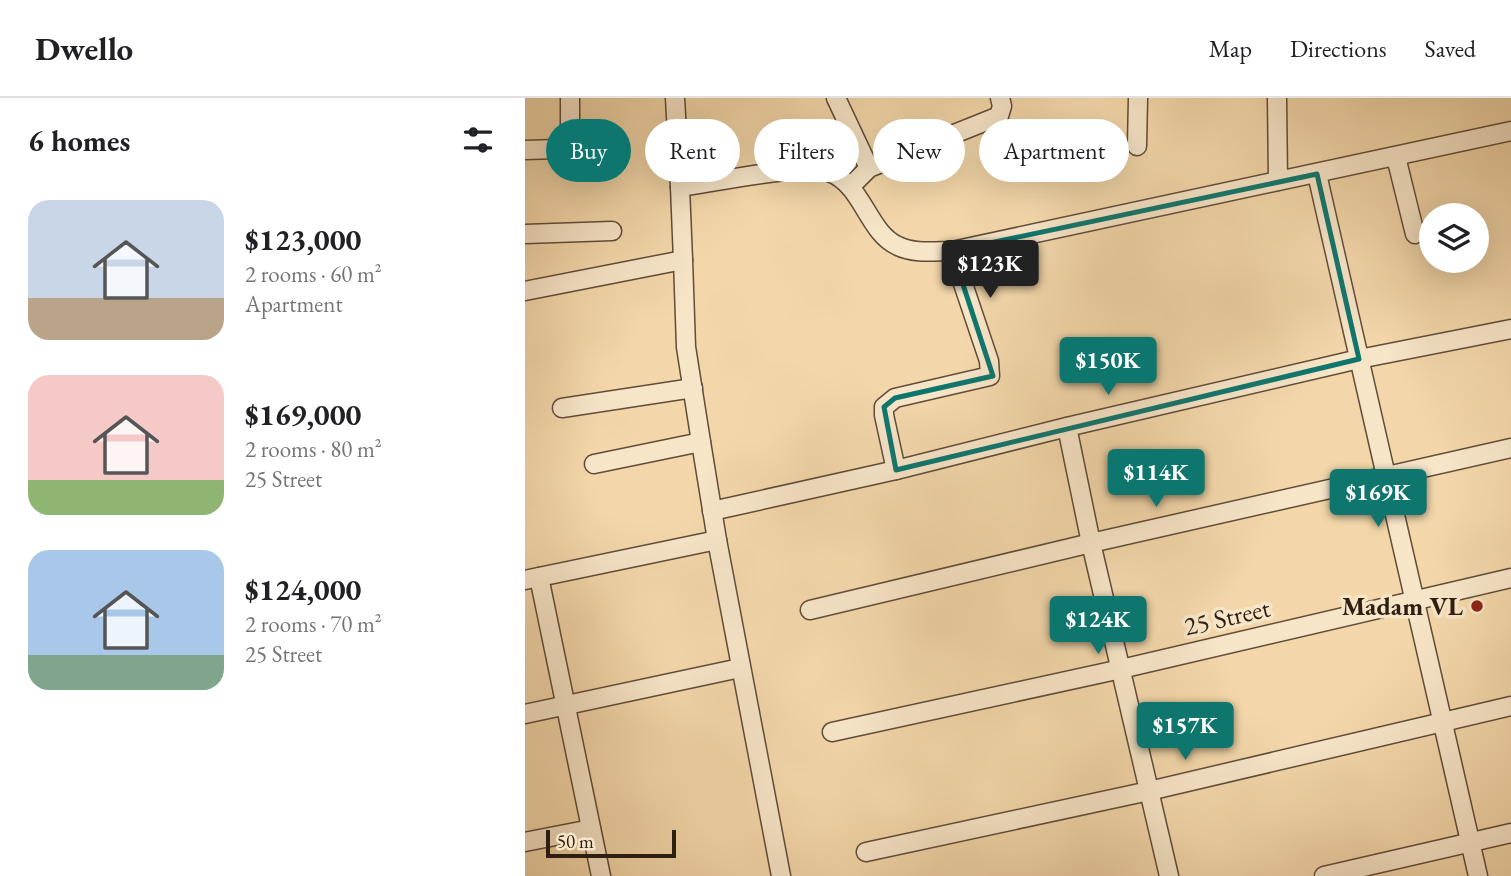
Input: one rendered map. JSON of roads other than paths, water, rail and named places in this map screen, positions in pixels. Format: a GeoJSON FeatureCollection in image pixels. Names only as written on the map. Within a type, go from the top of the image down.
{"type":"FeatureCollection","features":[{"type":"Feature","properties":{"kind":"street"},"geometry":{"type":"LineString","coordinates":[[570,98],[570,119]]}},
{"type":"Feature","properties":{"kind":"street"},"geometry":{"type":"LineString","coordinates":[[674,98],[686,346],[717,540],[781,876]]}},
{"type":"Feature","properties":{"kind":"street"},"geometry":{"type":"LineString","coordinates":[[836,98],[869,168]]}},
{"type":"Feature","properties":{"kind":"street"},"geometry":{"type":"LineString","coordinates":[[850,187],[869,168],[994,118],[1002,112],[1000,98]]}},
{"type":"Feature","properties":{"kind":"street"},"geometry":{"type":"LineString","coordinates":[[1137,146],[1138,98]]}},
{"type":"Feature","properties":{"kind":"street"},"geometry":{"type":"LineString","coordinates":[[1277,98],[1278,181]]}},
{"type":"Feature","properties":{"kind":"street"},"geometry":{"type":"LineString","coordinates":[[680,187],[808,169],[831,172],[850,187],[886,239],[899,247],[916,251],[952,251],[1511,131]]}},
{"type":"Feature","properties":{"kind":"street"},"geometry":{"type":"LineString","coordinates":[[525,150],[546,149]]}},
{"type":"Feature","properties":{"kind":"street"},"geometry":{"type":"LineString","coordinates":[[1397,157],[1415,234]]}},
{"type":"Feature","properties":{"kind":"street"},"geometry":{"type":"LineString","coordinates":[[1317,174],[1478,876]]}},
{"type":"Feature","properties":{"kind":"street"},"geometry":{"type":"LineString","coordinates":[[525,234],[612,231]]}},
{"type":"Feature","properties":{"kind":"street"},"geometry":{"type":"LineString","coordinates":[[896,470],[884,407],[895,398],[991,376],[989,361],[952,251]]}},
{"type":"Feature","properties":{"kind":"street"},"geometry":{"type":"LineString","coordinates":[[525,291],[683,260]]}},
{"type":"Feature","properties":{"kind":"street"},"geometry":{"type":"LineString","coordinates":[[712,511],[896,470],[1359,359],[1511,329]]}},
{"type":"Feature","properties":{"kind":"street"},"geometry":{"type":"LineString","coordinates":[[562,408],[692,388]]}},
{"type":"Feature","properties":{"kind":"street"},"geometry":{"type":"LineString","coordinates":[[1067,427],[1091,543],[1169,876]]}},
{"type":"Feature","properties":{"kind":"street"},"geometry":{"type":"LineString","coordinates":[[594,464],[701,442]]}},
{"type":"Feature","properties":{"kind":"street"},"geometry":{"type":"LineString","coordinates":[[810,610],[1511,448]]}},
{"type":"Feature","properties":{"kind":"street"},"geometry":{"type":"LineString","coordinates":[[601,876],[565,706],[532,578],[717,540]]}},
{"type":"Feature","properties":{"kind":"street","name":"25 Street"},"geometry":{"type":"LineString","coordinates":[[832,732],[1121,669],[1511,578]]}},
{"type":"Feature","properties":{"kind":"street"},"geometry":{"type":"LineString","coordinates":[[525,714],[740,668]]}},
{"type":"Feature","properties":{"kind":"street"},"geometry":{"type":"LineString","coordinates":[[866,852],[1149,791],[1511,706]]}},
{"type":"Feature","properties":{"kind":"street"},"geometry":{"type":"LineString","coordinates":[[525,842],[591,829]]}},
{"type":"Feature","properties":{"kind":"street"},"geometry":{"type":"LineString","coordinates":[[1324,876],[1511,833]]}},
{"type":"Feature","properties":{"kind":"place","name":"Madam VL"},"geometry":{"type":"Point","coordinates":[1477,606]}}]}
